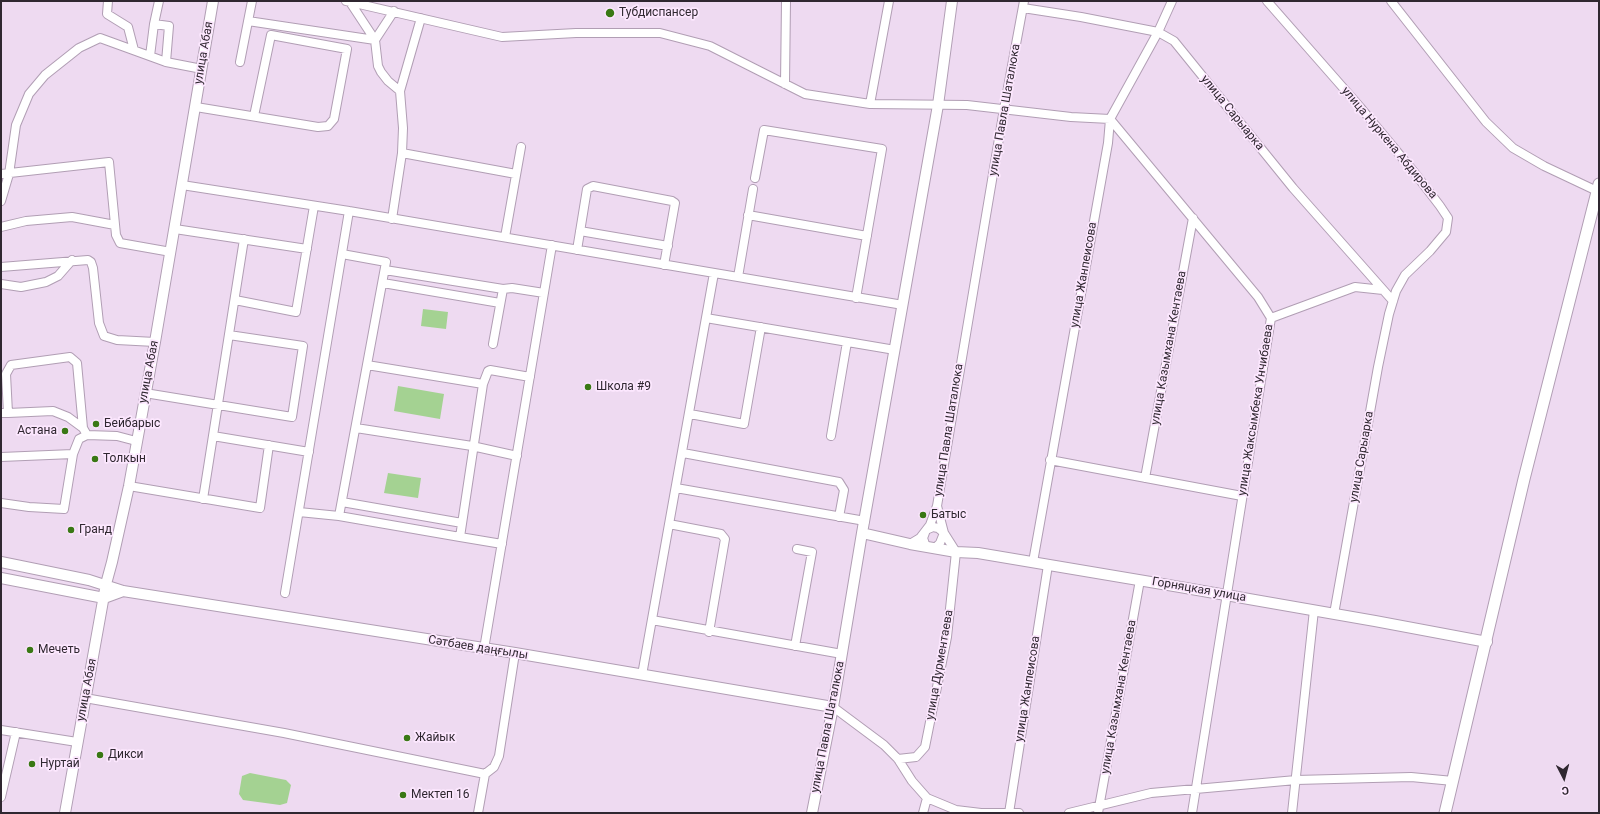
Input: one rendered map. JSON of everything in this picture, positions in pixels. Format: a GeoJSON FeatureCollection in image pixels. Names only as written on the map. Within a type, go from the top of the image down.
{"type":"FeatureCollection","features":[{"type":"Feature","properties":{"kind":"main road"},"geometry":{"type":"LineString","coordinates":[[1445,813],[1487,642],[1524,479],[1598,187]]}},
{"type":"Feature","properties":{"kind":"street"},"geometry":{"type":"LineString","coordinates":[[108,1],[107,14],[128,27],[134,50]]}},
{"type":"Feature","properties":{"kind":"street"},"geometry":{"type":"LineString","coordinates":[[150,56],[154,24],[159,1]]}},
{"type":"Feature","properties":{"kind":"street","name":"улица Абая"},"geometry":{"type":"LineString","coordinates":[[64,813],[106,584],[129,486],[175,229],[213,1]]}},
{"type":"Feature","properties":{"kind":"street"},"geometry":{"type":"LineString","coordinates":[[240,62],[252,1]]}},
{"type":"Feature","properties":{"kind":"street"},"geometry":{"type":"LineString","coordinates":[[348,1],[502,37],[576,33],[660,33],[710,46],[805,94],[870,104],[966,105],[1071,117],[1110,119]]}},
{"type":"Feature","properties":{"kind":"street"},"geometry":{"type":"LineString","coordinates":[[348,1],[375,40],[378,66],[388,81],[400,91]]}},
{"type":"Feature","properties":{"kind":"street"},"geometry":{"type":"LineString","coordinates":[[785,84],[786,1]]}},
{"type":"Feature","properties":{"kind":"street"},"geometry":{"type":"LineString","coordinates":[[870,104],[889,1]]}},
{"type":"Feature","properties":{"kind":"street","name":"улица Павла Шаталюка"},"geometry":{"type":"LineString","coordinates":[[812,813],[833,707],[862,533],[866,521],[902,305],[938,105],[952,1]]}},
{"type":"Feature","properties":{"kind":"street","name":"улица Жанпеисова"},"geometry":{"type":"LineString","coordinates":[[1033,562],[1050,460],[1108,143],[1110,119],[1158,32],[1172,1]]}},
{"type":"Feature","properties":{"kind":"street","name":"улица Нуркена Абдирова"},"geometry":{"type":"LineString","coordinates":[[1267,1],[1360,107],[1414,172],[1448,218],[1446,232],[1430,251],[1405,275],[1396,291]]}},
{"type":"Feature","properties":{"kind":"street"},"geometry":{"type":"LineString","coordinates":[[1391,1],[1486,122],[1513,148],[1544,166],[1598,187]]}},
{"type":"Feature","properties":{"kind":"street","name":"улица Павла Шаталюка"},"geometry":{"type":"LineString","coordinates":[[910,544],[930,525],[937,506],[1004,109],[1024,4]]}},
{"type":"Feature","properties":{"kind":"street","name":"улица Сарыарка"},"geometry":{"type":"LineString","coordinates":[[1024,4],[1158,32],[1174,41],[1293,188],[1393,301]]}},
{"type":"Feature","properties":{"kind":"street"},"geometry":{"type":"LineString","coordinates":[[375,40],[394,11]]}},
{"type":"Feature","properties":{"kind":"street"},"geometry":{"type":"LineString","coordinates":[[392,219],[402,154],[404,128],[400,91],[421,18]]}},
{"type":"Feature","properties":{"kind":"street"},"geometry":{"type":"LineString","coordinates":[[248,21],[375,40]]}},
{"type":"Feature","properties":{"kind":"street"},"geometry":{"type":"LineString","coordinates":[[154,24],[169,26],[166,62]]}},
{"type":"Feature","properties":{"kind":"street"},"geometry":{"type":"LineString","coordinates":[[196,107],[318,127],[330,125],[334,119],[347,49],[271,35],[254,116]]}},
{"type":"Feature","properties":{"kind":"street"},"geometry":{"type":"LineString","coordinates":[[1,201],[5,174],[16,125],[29,94],[45,75],[80,48],[100,38],[166,62],[202,69]]}},
{"type":"Feature","properties":{"kind":"street","name":"улица Жаксымбека Унчибаева"},"geometry":{"type":"LineString","coordinates":[[1110,119],[1258,297],[1271,318],[1192,813]]}},
{"type":"Feature","properties":{"kind":"street"},"geometry":{"type":"LineString","coordinates":[[755,178],[764,130],[882,149],[856,298]]}},
{"type":"Feature","properties":{"kind":"street"},"geometry":{"type":"LineString","coordinates":[[505,238],[521,147]]}},
{"type":"Feature","properties":{"kind":"street"},"geometry":{"type":"LineString","coordinates":[[402,154],[516,174]]}},
{"type":"Feature","properties":{"kind":"street"},"geometry":{"type":"LineString","coordinates":[[5,174],[109,162],[117,240],[124,245],[171,252]]}},
{"type":"Feature","properties":{"kind":"street"},"geometry":{"type":"LineString","coordinates":[[182,185],[349,211],[902,305]]}},
{"type":"Feature","properties":{"kind":"street"},"geometry":{"type":"LineString","coordinates":[[577,250],[587,189],[593,186],[672,201],[675,203],[664,265]]}},
{"type":"Feature","properties":{"kind":"street"},"geometry":{"type":"LineString","coordinates":[[738,277],[753,189]]}},
{"type":"Feature","properties":{"kind":"street"},"geometry":{"type":"LineString","coordinates":[[235,300],[296,312],[314,206]]}},
{"type":"Feature","properties":{"kind":"street"},"geometry":{"type":"LineString","coordinates":[[285,593],[349,211]]}},
{"type":"Feature","properties":{"kind":"street"},"geometry":{"type":"LineString","coordinates":[[748,215],[867,236]]}},
{"type":"Feature","properties":{"kind":"street"},"geometry":{"type":"LineString","coordinates":[[1,227],[26,221],[72,217],[115,225]]}},
{"type":"Feature","properties":{"kind":"street","name":"улица Казымхана Кентаева"},"geometry":{"type":"LineString","coordinates":[[1145,478],[1193,218]]}},
{"type":"Feature","properties":{"kind":"street"},"geometry":{"type":"LineString","coordinates":[[175,229],[307,249]]}},
{"type":"Feature","properties":{"kind":"street"},"geometry":{"type":"LineString","coordinates":[[580,232],[668,246]]}},
{"type":"Feature","properties":{"kind":"street"},"geometry":{"type":"LineString","coordinates":[[203,499],[244,240]]}},
{"type":"Feature","properties":{"kind":"street"},"geometry":{"type":"LineString","coordinates":[[484,649],[552,245]]}},
{"type":"Feature","properties":{"kind":"street"},"geometry":{"type":"LineString","coordinates":[[339,516],[386,262],[342,254]]}},
{"type":"Feature","properties":{"kind":"street"},"geometry":{"type":"LineString","coordinates":[[1,267],[72,260],[88,260],[92,265],[99,323],[104,336],[117,340],[155,342]]}},
{"type":"Feature","properties":{"kind":"street"},"geometry":{"type":"LineString","coordinates":[[1,284],[21,287],[46,282],[58,276],[72,260]]}},
{"type":"Feature","properties":{"kind":"street"},"geometry":{"type":"LineString","coordinates":[[385,270],[503,290],[512,288],[544,293]]}},
{"type":"Feature","properties":{"kind":"street"},"geometry":{"type":"LineString","coordinates":[[642,675],[690,414],[714,273]]}},
{"type":"Feature","properties":{"kind":"street"},"geometry":{"type":"LineString","coordinates":[[383,283],[500,303]]}},
{"type":"Feature","properties":{"kind":"street"},"geometry":{"type":"LineString","coordinates":[[1271,318],[1355,287],[1383,290]]}},
{"type":"Feature","properties":{"kind":"street"},"geometry":{"type":"LineString","coordinates":[[493,344],[503,290]]}},
{"type":"Feature","properties":{"kind":"street","name":"улица Сарыарка"},"geometry":{"type":"LineString","coordinates":[[1334,614],[1378,367],[1396,291]]}},
{"type":"Feature","properties":{"kind":"street"},"geometry":{"type":"LineString","coordinates":[[706,318],[895,350]]}},
{"type":"Feature","properties":{"kind":"street"},"geometry":{"type":"LineString","coordinates":[[690,414],[744,424],[761,327]]}},
{"type":"Feature","properties":{"kind":"street"},"geometry":{"type":"LineString","coordinates":[[145,392],[292,417],[302,346],[229,335]]}},
{"type":"Feature","properties":{"kind":"street"},"geometry":{"type":"LineString","coordinates":[[831,436],[847,342]]}},
{"type":"Feature","properties":{"kind":"street"},"geometry":{"type":"LineString","coordinates":[[1,503],[29,507],[64,508],[73,454],[79,439],[85,431],[77,363],[70,357],[11,365],[6,374],[3,385],[5,413],[53,411],[68,417],[85,431],[117,436],[136,441]]}},
{"type":"Feature","properties":{"kind":"street"},"geometry":{"type":"LineString","coordinates":[[367,365],[482,384]]}},
{"type":"Feature","properties":{"kind":"street"},"geometry":{"type":"LineString","coordinates":[[460,537],[482,384],[488,371],[490,370],[530,377]]}},
{"type":"Feature","properties":{"kind":"street"},"geometry":{"type":"LineString","coordinates":[[356,428],[472,446],[517,456]]}},
{"type":"Feature","properties":{"kind":"street"},"geometry":{"type":"LineString","coordinates":[[213,436],[309,452]]}},
{"type":"Feature","properties":{"kind":"street"},"geometry":{"type":"LineString","coordinates":[[129,486],[260,508],[270,445]]}},
{"type":"Feature","properties":{"kind":"street"},"geometry":{"type":"LineString","coordinates":[[683,453],[839,482],[843,486],[844,490],[839,516]]}},
{"type":"Feature","properties":{"kind":"street"},"geometry":{"type":"LineString","coordinates":[[1,457],[73,454]]}},
{"type":"Feature","properties":{"kind":"street"},"geometry":{"type":"LineString","coordinates":[[1050,460],[1242,496]]}},
{"type":"Feature","properties":{"kind":"street"},"geometry":{"type":"LineString","coordinates":[[676,488],[866,521]]}},
{"type":"Feature","properties":{"kind":"street"},"geometry":{"type":"LineString","coordinates":[[342,502],[462,523]]}},
{"type":"Feature","properties":{"kind":"street"},"geometry":{"type":"LineString","coordinates":[[937,506],[944,534],[940,543],[930,547],[924,538],[926,530],[933,527],[938,528],[944,534],[956,552]]}},
{"type":"Feature","properties":{"kind":"street"},"geometry":{"type":"LineString","coordinates":[[299,512],[339,516],[502,544]]}},
{"type":"Feature","properties":{"kind":"street"},"geometry":{"type":"LineString","coordinates":[[669,524],[721,534],[724,539],[709,632]]}},
{"type":"Feature","properties":{"kind":"street"},"geometry":{"type":"LineString","coordinates":[[862,533],[910,544]]}},
{"type":"Feature","properties":{"kind":"street","name":"Горняцкая улица"},"geometry":{"type":"LineString","coordinates":[[910,544],[956,552],[978,553],[1140,580],[1487,642]]}},
{"type":"Feature","properties":{"kind":"street"},"geometry":{"type":"LineString","coordinates":[[795,646],[812,552],[797,549]]}},
{"type":"Feature","properties":{"kind":"street","name":"улица Дурментаева"},"geometry":{"type":"LineString","coordinates":[[898,759],[916,757],[924,747],[947,637],[956,552]]}},
{"type":"Feature","properties":{"kind":"street","name":"Сәтбаев даңғылы"},"geometry":{"type":"LineString","coordinates":[[1,562],[106,584],[123,591],[515,653],[833,707]]}},
{"type":"Feature","properties":{"kind":"street","name":"улица Жанпеисова"},"geometry":{"type":"LineString","coordinates":[[1009,813],[1048,565]]}},
{"type":"Feature","properties":{"kind":"street"},"geometry":{"type":"LineString","coordinates":[[1,578],[104,598],[123,591]]}},
{"type":"Feature","properties":{"kind":"street","name":"улица Казымхана Кентаева"},"geometry":{"type":"LineString","coordinates":[[1098,813],[1140,580]]}},
{"type":"Feature","properties":{"kind":"street"},"geometry":{"type":"LineString","coordinates":[[1292,813],[1314,610]]}},
{"type":"Feature","properties":{"kind":"street"},"geometry":{"type":"LineString","coordinates":[[652,620],[709,632],[842,654]]}},
{"type":"Feature","properties":{"kind":"street"},"geometry":{"type":"LineString","coordinates":[[85,698],[284,733],[485,774],[494,768],[499,756],[515,653]]}},
{"type":"Feature","properties":{"kind":"street"},"geometry":{"type":"LineString","coordinates":[[833,707],[884,745],[898,759],[912,781],[927,798],[956,810],[981,813],[1019,813]]}},
{"type":"Feature","properties":{"kind":"street"},"geometry":{"type":"LineString","coordinates":[[1,730],[77,742]]}},
{"type":"Feature","properties":{"kind":"street"},"geometry":{"type":"LineString","coordinates":[[1,797],[16,732]]}},
{"type":"Feature","properties":{"kind":"street"},"geometry":{"type":"LineString","coordinates":[[478,813],[485,774]]}},
{"type":"Feature","properties":{"kind":"street"},"geometry":{"type":"LineString","coordinates":[[1069,813],[1090,809],[1099,804],[1151,793],[1296,780],[1411,777],[1452,781]]}},
{"type":"Feature","properties":{"kind":"street"},"geometry":{"type":"LineString","coordinates":[[923,813],[927,798]]}},
{"type":"Feature","properties":{"kind":"green space"},"geometry":{"type":"Polygon","coordinates":[[[423,309],[448,312],[446,329],[421,326],[423,309]]]}},
{"type":"Feature","properties":{"kind":"green space"},"geometry":{"type":"Polygon","coordinates":[[[398,386],[444,394],[440,419],[394,411],[398,386]]]}},
{"type":"Feature","properties":{"kind":"green space"},"geometry":{"type":"Polygon","coordinates":[[[388,473],[421,478],[418,498],[384,493],[388,473]]]}},
{"type":"Feature","properties":{"kind":"green space"},"geometry":{"type":"Polygon","coordinates":[[[250,773],[286,780],[291,785],[287,803],[280,805],[243,800],[239,794],[242,776],[250,773]]]}},
{"type":"Feature","properties":{"kind":"place","name":"Тубдиспансер"},"geometry":{"type":"Point","coordinates":[610,13]}},
{"type":"Feature","properties":{"kind":"place","name":"Школа #9"},"geometry":{"type":"Point","coordinates":[588,387]}},
{"type":"Feature","properties":{"kind":"place","name":"Бейбарыс"},"geometry":{"type":"Point","coordinates":[96,424]}},
{"type":"Feature","properties":{"kind":"place","name":"Астана"},"geometry":{"type":"Point","coordinates":[65,431]}},
{"type":"Feature","properties":{"kind":"place","name":"Толкын"},"geometry":{"type":"Point","coordinates":[95,459]}},
{"type":"Feature","properties":{"kind":"place","name":"Батыс"},"geometry":{"type":"Point","coordinates":[923,515]}},
{"type":"Feature","properties":{"kind":"place","name":"Гранд"},"geometry":{"type":"Point","coordinates":[71,530]}},
{"type":"Feature","properties":{"kind":"place","name":"Мечеть"},"geometry":{"type":"Point","coordinates":[30,650]}},
{"type":"Feature","properties":{"kind":"place","name":"Жайык"},"geometry":{"type":"Point","coordinates":[407,738]}},
{"type":"Feature","properties":{"kind":"place","name":"Дикси"},"geometry":{"type":"Point","coordinates":[100,755]}},
{"type":"Feature","properties":{"kind":"place","name":"Нуртай"},"geometry":{"type":"Point","coordinates":[32,764]}},
{"type":"Feature","properties":{"kind":"place","name":"Мектеп 16"},"geometry":{"type":"Point","coordinates":[403,795]}}]}
